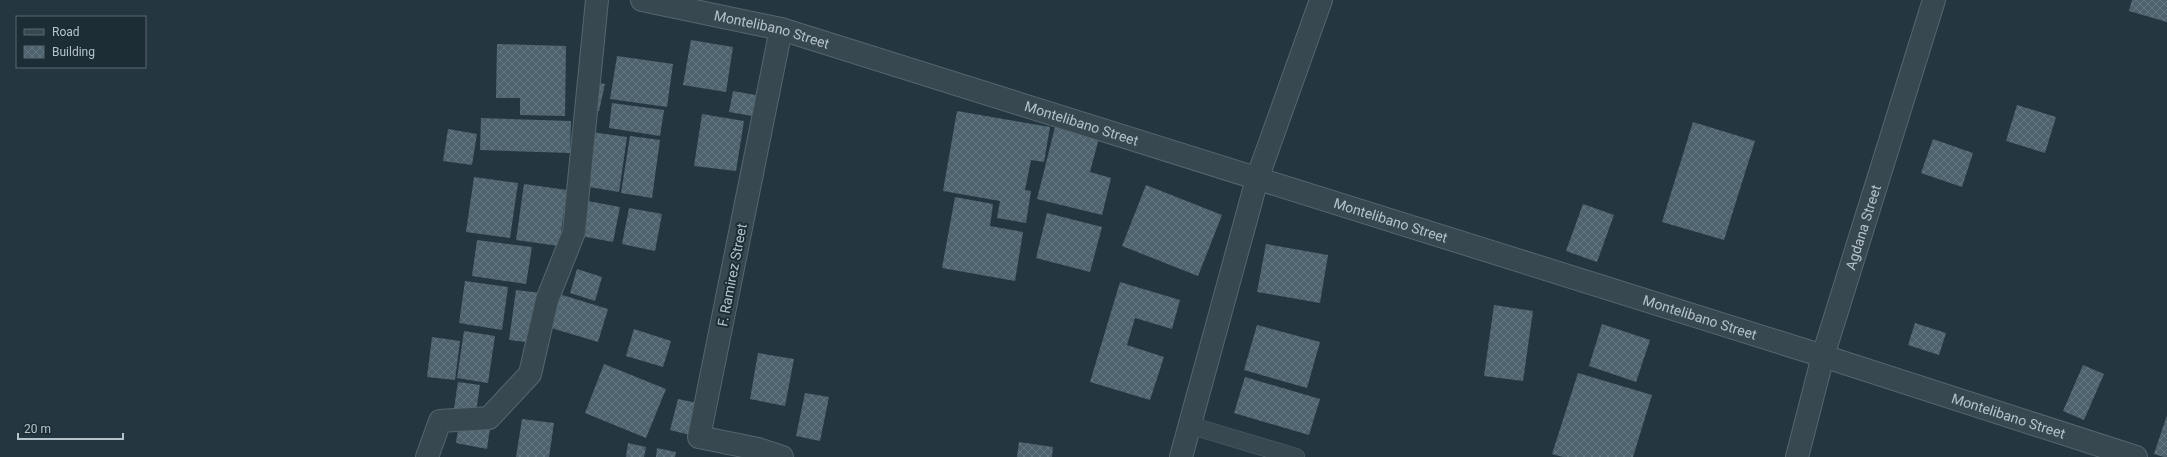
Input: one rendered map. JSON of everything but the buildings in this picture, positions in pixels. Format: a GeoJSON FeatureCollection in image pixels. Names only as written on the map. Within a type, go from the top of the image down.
{"type":"FeatureCollection","features":[{"type":"Feature","properties":{"kind":"street"},"geometry":{"type":"LineString","coordinates":[[427,457],[440,421],[489,418],[530,374],[547,300],[574,232],[597,0]]}},
{"type":"Feature","properties":{"kind":"street","name":"Montelibano Street"},"geometry":{"type":"LineString","coordinates":[[642,0],[781,29],[1823,356],[2136,457]]}},
{"type":"Feature","properties":{"kind":"street"},"geometry":{"type":"LineString","coordinates":[[1181,457],[1257,179],[1321,0]]}},
{"type":"Feature","properties":{"kind":"street","name":"Agdana Street"},"geometry":{"type":"LineString","coordinates":[[1797,457],[1823,356],[1934,0]]}},
{"type":"Feature","properties":{"kind":"street","name":"F. Ramirez Street"},"geometry":{"type":"LineString","coordinates":[[781,29],[699,437],[758,448],[782,457]]}},
{"type":"Feature","properties":{"kind":"lane"},"geometry":{"type":"LineString","coordinates":[[1189,425],[1263,452],[1296,457]]}}]}
